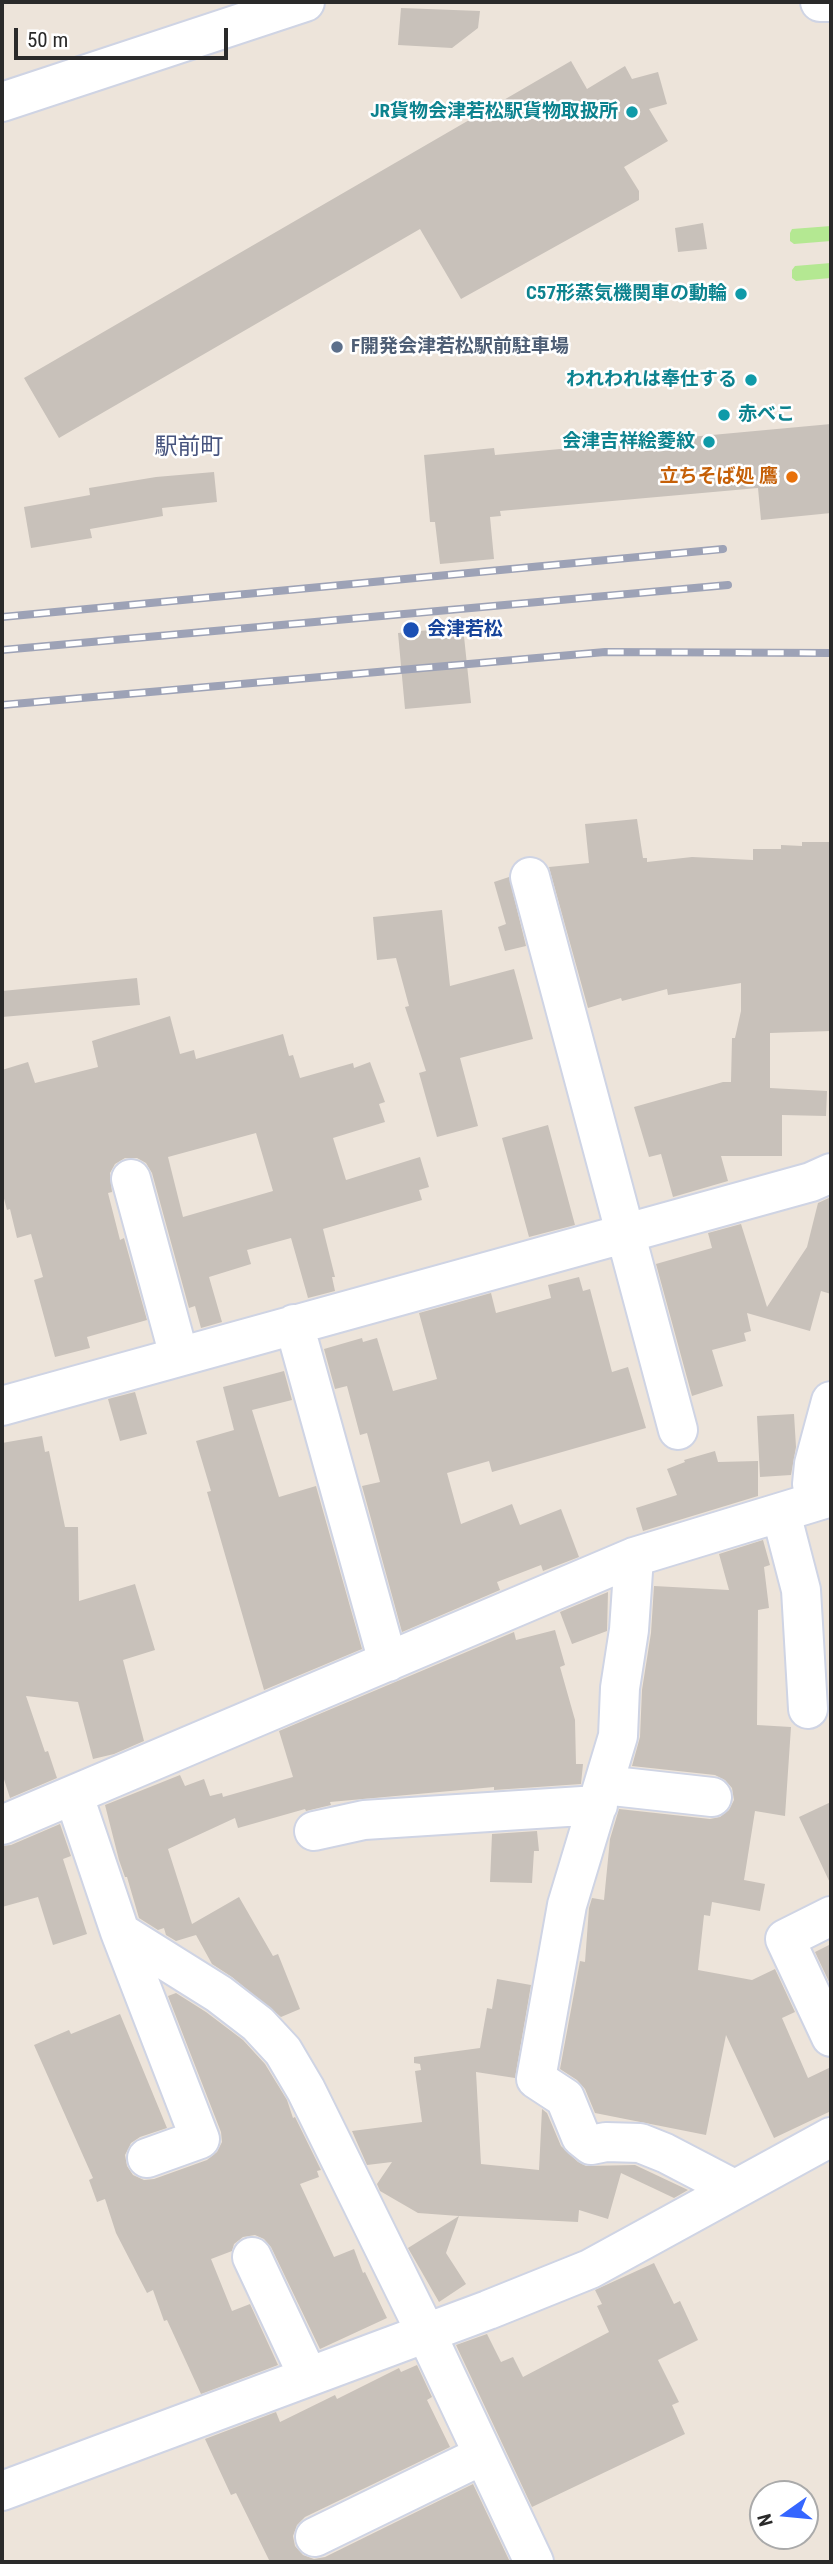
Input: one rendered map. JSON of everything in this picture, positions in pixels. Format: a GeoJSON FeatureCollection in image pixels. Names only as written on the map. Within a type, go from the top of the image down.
{"type":"FeatureCollection","features":[{"type":"Feature","properties":{"kind":"street"},"geometry":{"type":"LineString","coordinates":[[2,102],[244,11],[305,2]]}},
{"type":"Feature","properties":{"kind":"street"},"geometry":{"type":"LineString","coordinates":[[820,2],[831,2]]}},
{"type":"Feature","properties":{"kind":"street"},"geometry":{"type":"LineString","coordinates":[[530,877],[678,1430]]}},
{"type":"Feature","properties":{"kind":"street"},"geometry":{"type":"LineString","coordinates":[[2,1406],[811,1182],[831,1174]]}},
{"type":"Feature","properties":{"kind":"street"},"geometry":{"type":"LineString","coordinates":[[131,1179],[179,1356]]}},
{"type":"Feature","properties":{"kind":"street"},"geometry":{"type":"LineString","coordinates":[[295,1324],[388,1662]]}},
{"type":"Feature","properties":{"kind":"street"},"geometry":{"type":"LineString","coordinates":[[808,1709],[801,1590],[814,1464],[831,1401]]}},
{"type":"Feature","properties":{"kind":"street"},"geometry":{"type":"LineString","coordinates":[[3,1822],[74,1796],[634,1557],[809,1504]]}},
{"type":"Feature","properties":{"kind":"street"},"geometry":{"type":"LineString","coordinates":[[634,1557],[629,1630],[620,1688],[618,1736],[567,1905],[536,2079],[565,2098],[581,2137],[591,2145],[606,2142],[640,2143],[666,2153],[734,2189]]}},
{"type":"Feature","properties":{"kind":"street"},"geometry":{"type":"LineString","coordinates":[[314,1831],[364,1820],[601,1795],[712,1797]]}},
{"type":"Feature","properties":{"kind":"street"},"geometry":{"type":"LineString","coordinates":[[74,1796],[120,1932],[200,2138],[147,2158]]}},
{"type":"Feature","properties":{"kind":"street"},"geometry":{"type":"LineString","coordinates":[[831,1916],[785,1939],[831,2036]]}},
{"type":"Feature","properties":{"kind":"street"},"geometry":{"type":"LineString","coordinates":[[120,1932],[219,1994],[258,2024],[283,2051],[306,2090],[425,2331],[534,2562]]}},
{"type":"Feature","properties":{"kind":"street"},"geometry":{"type":"LineString","coordinates":[[2,2491],[425,2331],[488,2310],[590,2269],[831,2137]]}},
{"type":"Feature","properties":{"kind":"street"},"geometry":{"type":"LineString","coordinates":[[252,2257],[308,2376]]}},
{"type":"Feature","properties":{"kind":"street"},"geometry":{"type":"LineString","coordinates":[[315,2537],[483,2455]]}},
{"type":"Feature","properties":{"kind":"green space"},"geometry":{"type":"Polygon","coordinates":[[[831,226],[831,241],[794,244],[790,241],[792,229],[831,226]]]}},
{"type":"Feature","properties":{"kind":"green space"},"geometry":{"type":"Polygon","coordinates":[[[831,263],[831,278],[796,281],[792,278],[795,266],[831,263]]]}},
{"type":"Feature","properties":{"kind":"building"},"geometry":{"type":"Polygon","coordinates":[[[401,8],[480,11],[478,28],[452,48],[398,45],[401,8]]]}},
{"type":"Feature","properties":{"kind":"building"},"geometry":{"type":"Polygon","coordinates":[[[571,61],[587,89],[625,66],[632,79],[658,72],[667,104],[649,109],[668,141],[624,167],[639,191],[639,200],[461,299],[420,229],[59,438],[24,378],[571,61]]]}},
{"type":"Feature","properties":{"kind":"building"},"geometry":{"type":"Polygon","coordinates":[[[703,223],[707,249],[678,252],[675,228],[703,223]]]}},
{"type":"Feature","properties":{"kind":"building"},"geometry":{"type":"Polygon","coordinates":[[[831,424],[831,513],[761,520],[758,488],[500,511],[501,516],[490,517],[494,559],[440,564],[435,522],[430,522],[424,455],[494,448],[495,455],[831,424]]]}},
{"type":"Feature","properties":{"kind":"building"},"geometry":{"type":"Polygon","coordinates":[[[214,472],[217,502],[162,508],[163,516],[90,529],[92,538],[31,548],[24,507],[90,495],[89,488],[156,477],[214,472]]]}},
{"type":"Feature","properties":{"kind":"building"},"geometry":{"type":"Polygon","coordinates":[[[463,627],[471,703],[405,709],[398,633],[463,627]]]}},
{"type":"Feature","properties":{"kind":"building"},"geometry":{"type":"Polygon","coordinates":[[[637,819],[643,858],[647,858],[647,862],[692,857],[753,860],[753,849],[781,849],[781,845],[802,846],[802,842],[831,842],[831,1031],[770,1033],[770,1088],[827,1091],[826,1116],[782,1115],[782,1156],[721,1156],[728,1181],[673,1197],[661,1154],[649,1157],[634,1107],[731,1082],[732,1038],[735,1038],[741,1011],[741,983],[668,995],[667,989],[588,1008],[549,867],[589,863],[585,824],[637,819]]]}},
{"type":"Feature","properties":{"kind":"building"},"geometry":{"type":"Polygon","coordinates":[[[509,877],[526,946],[505,951],[498,927],[506,924],[494,882],[509,877]]]}},
{"type":"Feature","properties":{"kind":"building"},"geometry":{"type":"Polygon","coordinates":[[[442,910],[450,986],[514,969],[533,1039],[460,1058],[478,1126],[437,1137],[419,1073],[426,1071],[405,1007],[409,1006],[396,958],[377,960],[373,917],[442,910]]]}},
{"type":"Feature","properties":{"kind":"building"},"geometry":{"type":"Polygon","coordinates":[[[137,978],[140,1005],[2,1017],[2,991],[137,978]]]}},
{"type":"Feature","properties":{"kind":"building"},"geometry":{"type":"Polygon","coordinates":[[[170,1016],[180,1054],[194,1050],[196,1059],[283,1034],[289,1056],[293,1055],[300,1078],[353,1063],[354,1068],[370,1062],[385,1102],[379,1104],[385,1122],[333,1138],[346,1180],[420,1157],[429,1187],[419,1190],[422,1200],[323,1229],[335,1277],[332,1277],[335,1291],[308,1298],[291,1238],[247,1250],[251,1264],[209,1277],[222,1322],[201,1328],[195,1306],[189,1308],[152,1173],[146,1163],[137,1158],[125,1158],[115,1164],[110,1173],[112,1192],[108,1193],[120,1240],[124,1238],[147,1320],[87,1337],[90,1348],[55,1357],[34,1280],[43,1277],[31,1234],[17,1238],[10,1209],[7,1210],[2,1191],[2,1070],[28,1062],[35,1083],[98,1067],[92,1041],[170,1016]],[[256,1133],[168,1157],[183,1217],[273,1191],[256,1133]]]}},
{"type":"Feature","properties":{"kind":"building"},"geometry":{"type":"Polygon","coordinates":[[[548,1125],[575,1225],[529,1237],[502,1138],[548,1125]]]}},
{"type":"Feature","properties":{"kind":"building"},"geometry":{"type":"Polygon","coordinates":[[[831,1197],[831,1294],[821,1291],[810,1331],[747,1313],[751,1331],[744,1333],[746,1341],[712,1350],[723,1386],[692,1396],[656,1264],[712,1248],[708,1233],[741,1224],[767,1307],[807,1247],[818,1203],[831,1197]]]}},
{"type":"Feature","properties":{"kind":"building"},"geometry":{"type":"Polygon","coordinates":[[[579,1277],[583,1291],[590,1289],[612,1372],[628,1367],[646,1428],[492,1472],[489,1461],[447,1473],[461,1524],[512,1504],[520,1525],[561,1509],[579,1557],[543,1571],[541,1565],[497,1582],[500,1590],[402,1632],[362,1486],[380,1482],[367,1433],[360,1435],[347,1386],[335,1389],[324,1349],[362,1338],[363,1342],[377,1338],[393,1391],[437,1379],[419,1313],[491,1293],[496,1313],[551,1298],[548,1285],[579,1277]]]}},
{"type":"Feature","properties":{"kind":"building"},"geometry":{"type":"Polygon","coordinates":[[[284,1371],[292,1400],[252,1410],[279,1497],[316,1486],[362,1649],[264,1690],[207,1492],[211,1491],[196,1441],[234,1430],[223,1387],[284,1371]]]}},
{"type":"Feature","properties":{"kind":"building"},"geometry":{"type":"Polygon","coordinates":[[[135,1392],[147,1434],[120,1441],[108,1399],[135,1392]]]}},
{"type":"Feature","properties":{"kind":"building"},"geometry":{"type":"Polygon","coordinates":[[[794,1414],[796,1447],[791,1475],[760,1477],[757,1416],[794,1414]]]}},
{"type":"Feature","properties":{"kind":"building"},"geometry":{"type":"Polygon","coordinates":[[[42,1436],[45,1452],[49,1451],[65,1527],[78,1527],[79,1601],[135,1584],[155,1650],[123,1660],[144,1741],[114,1754],[93,1759],[78,1702],[26,1696],[57,1778],[10,1798],[2,1773],[2,1443],[42,1436]]]}},
{"type":"Feature","properties":{"kind":"building"},"geometry":{"type":"Polygon","coordinates":[[[715,1451],[718,1462],[758,1461],[758,1496],[643,1531],[636,1508],[677,1495],[667,1469],[685,1462],[684,1460],[715,1451]]]}},
{"type":"Feature","properties":{"kind":"building"},"geometry":{"type":"Polygon","coordinates":[[[763,1540],[770,1565],[764,1567],[769,1608],[758,1610],[757,1725],[791,1727],[785,1816],[755,1811],[744,1880],[765,1884],[760,1911],[712,1902],[710,1916],[704,1915],[698,1970],[752,1980],[775,1969],[795,2012],[782,2018],[808,2078],[831,2067],[831,2111],[774,2138],[726,2035],[706,2135],[595,2113],[585,2089],[560,2069],[580,1961],[585,1962],[589,1908],[592,1898],[604,1900],[610,1839],[619,1809],[710,1819],[720,1817],[729,1810],[734,1800],[732,1788],[725,1780],[715,1775],[632,1766],[640,1737],[642,1690],[651,1633],[654,1586],[729,1590],[719,1554],[763,1540]]]}},
{"type":"Feature","properties":{"kind":"building"},"geometry":{"type":"Polygon","coordinates":[[[608,1592],[607,1631],[572,1644],[560,1612],[608,1592]]]}},
{"type":"Feature","properties":{"kind":"building"},"geometry":{"type":"Polygon","coordinates":[[[555,1630],[565,1665],[560,1667],[575,1720],[576,1764],[583,1764],[581,1784],[494,1790],[494,1787],[330,1802],[331,1805],[306,1811],[305,1809],[238,1828],[235,1818],[168,1849],[192,1924],[239,1897],[273,1956],[278,1954],[300,2009],[281,2017],[212,1964],[196,1935],[176,1941],[166,1935],[164,1928],[158,1930],[139,1918],[119,1860],[105,1805],[180,1775],[185,1786],[204,1779],[210,1796],[222,1793],[223,1797],[293,1777],[279,1731],[514,1632],[516,1640],[555,1630]]]}},
{"type":"Feature","properties":{"kind":"building"},"geometry":{"type":"Polygon","coordinates":[[[831,1802],[831,1885],[799,1817],[831,1802]]]}},
{"type":"Feature","properties":{"kind":"building"},"geometry":{"type":"Polygon","coordinates":[[[60,1824],[71,1856],[63,1859],[87,1934],[53,1945],[38,1897],[2,1907],[2,1846],[11,1845],[60,1824]]]}},
{"type":"Feature","properties":{"kind":"building"},"geometry":{"type":"Polygon","coordinates":[[[537,1831],[539,1851],[534,1851],[532,1883],[490,1882],[492,1834],[537,1831]]]}},
{"type":"Feature","properties":{"kind":"building"},"geometry":{"type":"Polygon","coordinates":[[[831,1944],[831,1986],[815,1952],[831,1944]]]}},
{"type":"Feature","properties":{"kind":"building"},"geometry":{"type":"Polygon","coordinates":[[[497,1979],[531,1985],[515,2078],[476,2072],[481,2164],[539,2170],[542,2109],[547,2113],[561,2146],[578,2162],[586,2166],[635,2165],[688,2190],[674,2198],[621,2173],[608,2219],[579,2210],[578,2222],[418,2213],[380,2191],[377,2184],[392,2162],[367,2165],[352,2131],[422,2122],[415,2071],[421,2070],[420,2064],[414,2063],[414,2057],[480,2048],[487,2008],[492,2009],[497,1979]]]}},
{"type":"Feature","properties":{"kind":"building"},"geometry":{"type":"Polygon","coordinates":[[[176,1993],[243,2040],[265,2064],[287,2100],[293,2118],[295,2117],[321,2170],[317,2171],[319,2177],[300,2184],[334,2257],[354,2249],[363,2273],[365,2272],[387,2318],[320,2349],[271,2247],[264,2239],[255,2235],[243,2237],[234,2244],[232,2251],[211,2259],[232,2311],[250,2304],[278,2365],[201,2394],[167,2320],[164,2321],[153,2290],[147,2293],[116,2233],[105,2199],[97,2202],[89,2180],[93,2178],[34,2045],[69,2030],[71,2034],[120,2014],[167,2128],[131,2143],[125,2155],[127,2166],[133,2175],[144,2180],[207,2160],[217,2152],[222,2142],[221,2132],[168,1996],[176,1993]]]}},
{"type":"Feature","properties":{"kind":"building"},"geometry":{"type":"Polygon","coordinates":[[[459,2216],[446,2253],[466,2284],[439,2302],[408,2248],[459,2216]]]}},
{"type":"Feature","properties":{"kind":"building"},"geometry":{"type":"Polygon","coordinates":[[[654,2263],[674,2304],[680,2301],[698,2340],[658,2360],[679,2402],[672,2405],[685,2434],[532,2507],[456,2345],[487,2334],[501,2362],[513,2357],[523,2377],[609,2332],[597,2306],[602,2304],[595,2290],[654,2263]]]}},
{"type":"Feature","properties":{"kind":"building"},"geometry":{"type":"Polygon","coordinates":[[[417,2365],[432,2397],[427,2400],[450,2447],[305,2517],[297,2525],[293,2536],[295,2546],[303,2555],[314,2559],[325,2557],[473,2484],[510,2562],[270,2562],[236,2493],[231,2495],[205,2439],[276,2412],[280,2422],[335,2395],[337,2399],[399,2368],[401,2372],[417,2365]]]}},
{"type":"Feature","properties":{"kind":"railway"},"geometry":{"type":"LineString","coordinates":[[2,617],[723,549]]}},
{"type":"Feature","properties":{"kind":"railway"},"geometry":{"type":"LineString","coordinates":[[2,650],[728,585]]}},
{"type":"Feature","properties":{"kind":"railway"},"geometry":{"type":"LineString","coordinates":[[2,705],[605,652],[831,653]]}},
{"type":"Feature","properties":{"kind":"place","name":"JR貨物会津若松駅貨物取扱所"},"geometry":{"type":"Point","coordinates":[632,112]}},
{"type":"Feature","properties":{"kind":"place","name":"C57形蒸気機関車の動輪"},"geometry":{"type":"Point","coordinates":[741,294]}},
{"type":"Feature","properties":{"kind":"place","name":"F開発会津若松駅前駐車場"},"geometry":{"type":"Point","coordinates":[337,347]}},
{"type":"Feature","properties":{"kind":"place","name":"われわれは奉仕する"},"geometry":{"type":"Point","coordinates":[751,380]}},
{"type":"Feature","properties":{"kind":"place","name":"赤べこ"},"geometry":{"type":"Point","coordinates":[724,415]}},
{"type":"Feature","properties":{"kind":"place","name":"会津吉祥絵菱紋"},"geometry":{"type":"Point","coordinates":[709,442]}},
{"type":"Feature","properties":{"kind":"place","name":"立ちそば処 鷹"},"geometry":{"type":"Point","coordinates":[792,477]}},
{"type":"Feature","properties":{"kind":"place","name":"会津若松"},"geometry":{"type":"Point","coordinates":[411,630]}},
{"type":"Feature","properties":{"kind":"district","name":"駅前町"},"geometry":{"type":"Point","coordinates":[189,448]}}]}
